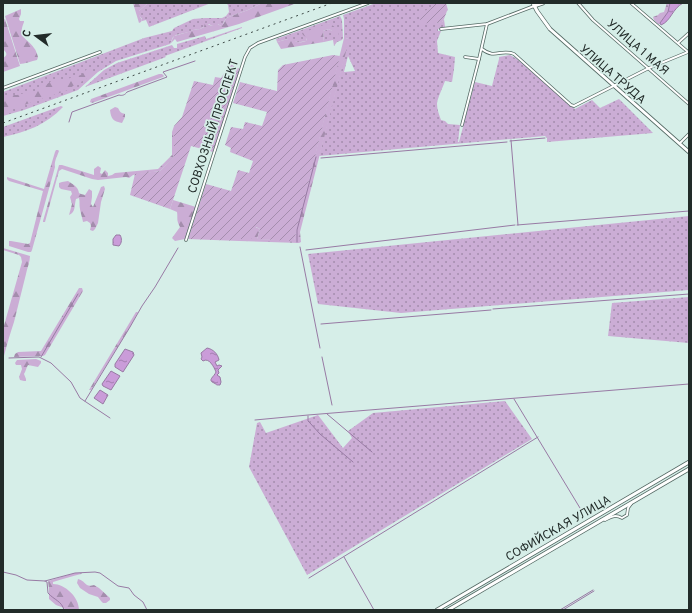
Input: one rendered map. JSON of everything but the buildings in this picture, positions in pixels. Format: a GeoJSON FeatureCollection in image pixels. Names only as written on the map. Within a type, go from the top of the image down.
{"type":"FeatureCollection","features":[{"type":"Feature","properties":{"kind":"main road"},"geometry":{"type":"LineString","coordinates":[[534,5],[543,3]]}},
{"type":"Feature","properties":{"kind":"main road","name":"УЛИЦА ТРУДА"},"geometry":{"type":"LineString","coordinates":[[534,5],[536,11],[550,29],[689,152]]}},
{"type":"Feature","properties":{"kind":"main road","name":"СОФИЙСКАЯ УЛИЦА"},"geometry":{"type":"LineString","coordinates":[[436,610],[689,462]]}},
{"type":"Feature","properties":{"kind":"main road","name":"СОФИЙСКАЯ УЛИЦА"},"geometry":{"type":"LineString","coordinates":[[448,610],[689,469]]}},
{"type":"Feature","properties":{"kind":"street","name":"СОВХОЗНЫЙ ПРОСПЕКТ"},"geometry":{"type":"LineString","coordinates":[[186,240],[245,57],[250,48],[258,43],[368,3]]}},
{"type":"Feature","properties":{"kind":"street","name":"УЛИЦА 1 МАЯ"},"geometry":{"type":"LineString","coordinates":[[578,3],[593,20],[689,104]]}},
{"type":"Feature","properties":{"kind":"street"},"geometry":{"type":"LineString","coordinates":[[482,49],[489,54],[510,52],[514,54],[571,105],[574,106],[649,68],[688,52],[631,3]]}},
{"type":"Feature","properties":{"kind":"street"},"geometry":{"type":"LineString","coordinates":[[440,29],[487,24],[534,5]]}},
{"type":"Feature","properties":{"kind":"street"},"geometry":{"type":"LineString","coordinates":[[462,126],[487,24]]}},
{"type":"Feature","properties":{"kind":"street"},"geometry":{"type":"LineString","coordinates":[[678,43],[689,33]]}},
{"type":"Feature","properties":{"kind":"street"},"geometry":{"type":"LineString","coordinates":[[3,88],[100,52]]}},
{"type":"Feature","properties":{"kind":"street"},"geometry":{"type":"LineString","coordinates":[[465,57],[479,59]]}},
{"type":"Feature","properties":{"kind":"street"},"geometry":{"type":"LineString","coordinates":[[680,143],[689,134]]}},
{"type":"Feature","properties":{"kind":"street"},"geometry":{"type":"LineString","coordinates":[[599,522],[614,515],[622,518],[627,515],[630,505],[644,496]]}},
{"type":"Feature","properties":{"kind":"green space"},"geometry":{"type":"Polygon","coordinates":[[[133,3],[147,4],[139,11],[139,15],[142,20],[139,23],[133,3]]]}},
{"type":"Feature","properties":{"kind":"green space"},"geometry":{"type":"Polygon","coordinates":[[[146,3],[211,3],[149,27],[146,20],[142,21],[138,14],[139,11],[147,4],[146,3]]]}},
{"type":"Feature","properties":{"kind":"green space"},"geometry":{"type":"Polygon","coordinates":[[[226,3],[262,3],[226,18],[222,26],[218,24],[212,26],[209,24],[200,29],[176,35],[173,37],[170,44],[116,61],[98,72],[78,90],[24,110],[3,116],[3,92],[144,38],[172,31],[174,28],[193,19],[222,18],[229,12],[228,5],[226,3]]]}},
{"type":"Feature","properties":{"kind":"green space"},"geometry":{"type":"Polygon","coordinates":[[[262,3],[297,3],[239,24],[177,42],[175,39],[170,44],[174,36],[200,29],[204,27],[205,23],[212,26],[216,23],[221,26],[226,18],[262,3]]]}},
{"type":"Feature","properties":{"kind":"green space"},"geometry":{"type":"Polygon","coordinates":[[[376,3],[431,3],[428,23],[442,22],[444,19],[445,27],[438,29],[438,31],[441,31],[437,41],[438,53],[455,57],[452,82],[445,81],[437,102],[437,106],[441,120],[448,124],[460,125],[458,142],[475,82],[492,86],[499,57],[510,55],[517,59],[575,109],[592,100],[600,108],[619,99],[653,133],[547,142],[547,138],[545,136],[319,156],[348,42],[348,39],[344,38],[343,15],[376,3]],[[348,56],[344,72],[355,71],[348,56]]]}},
{"type":"Feature","properties":{"kind":"green space"},"geometry":{"type":"Polygon","coordinates":[[[431,3],[446,3],[448,10],[444,19],[442,22],[421,24],[419,12],[431,9],[431,3]]]}},
{"type":"Feature","properties":{"kind":"green space"},"geometry":{"type":"Polygon","coordinates":[[[667,3],[670,3],[668,12],[660,24],[658,24],[653,17],[664,12],[667,3]]]}},
{"type":"Feature","properties":{"kind":"green space"},"geometry":{"type":"Polygon","coordinates":[[[21,9],[19,19],[20,21],[24,21],[22,35],[35,49],[38,57],[37,60],[24,64],[20,64],[5,16],[21,9]]]}},
{"type":"Feature","properties":{"kind":"green space"},"geometry":{"type":"Polygon","coordinates":[[[340,16],[342,20],[343,38],[334,46],[333,40],[324,42],[323,31],[329,29],[332,31],[329,23],[307,38],[306,41],[297,42],[288,39],[277,42],[276,39],[340,16]]]}},
{"type":"Feature","properties":{"kind":"green space"},"geometry":{"type":"Polygon","coordinates":[[[5,19],[20,66],[3,72],[3,58],[6,56],[3,49],[3,20],[5,19]]]}},
{"type":"Feature","properties":{"kind":"green space"},"geometry":{"type":"Polygon","coordinates":[[[329,23],[338,31],[338,38],[335,37],[329,29],[323,31],[324,42],[281,49],[277,42],[288,39],[299,42],[306,41],[307,38],[302,33],[329,23]]]}},
{"type":"Feature","properties":{"kind":"green space"},"geometry":{"type":"Polygon","coordinates":[[[242,27],[85,87],[104,70],[117,63],[172,45],[174,48],[177,48],[177,44],[205,36],[206,39],[242,27]]]}},
{"type":"Feature","properties":{"kind":"green space"},"geometry":{"type":"Polygon","coordinates":[[[344,38],[348,39],[348,44],[300,232],[301,242],[239,241],[239,239],[255,227],[260,229],[257,239],[294,240],[344,38]]]}},
{"type":"Feature","properties":{"kind":"green space"},"geometry":{"type":"Polygon","coordinates":[[[333,55],[340,56],[294,241],[257,239],[260,229],[256,227],[251,239],[239,239],[239,241],[188,239],[206,184],[231,191],[238,170],[249,173],[253,161],[230,152],[231,148],[225,145],[231,127],[243,129],[245,122],[262,126],[267,112],[233,103],[240,82],[277,91],[278,70],[283,65],[333,55]]]}},
{"type":"Feature","properties":{"kind":"green space"},"geometry":{"type":"Polygon","coordinates":[[[230,64],[240,69],[213,152],[191,146],[170,209],[130,195],[135,174],[160,171],[174,156],[174,126],[182,117],[194,81],[213,85],[215,77],[221,78],[230,64]]]}},
{"type":"Feature","properties":{"kind":"green space"},"geometry":{"type":"Polygon","coordinates":[[[87,69],[90,70],[92,76],[68,90],[24,105],[19,109],[15,108],[3,113],[3,100],[12,95],[35,92],[53,80],[66,80],[74,76],[81,75],[87,69]]]}},
{"type":"Feature","properties":{"kind":"green space"},"geometry":{"type":"Polygon","coordinates":[[[159,74],[164,76],[92,103],[90,102],[91,99],[159,74]]]}},
{"type":"Feature","properties":{"kind":"green space"},"geometry":{"type":"Polygon","coordinates":[[[61,106],[63,107],[50,119],[43,123],[20,133],[3,137],[3,127],[61,106]]]}},
{"type":"Feature","properties":{"kind":"green space"},"geometry":{"type":"Polygon","coordinates":[[[115,107],[125,114],[122,123],[116,121],[111,116],[110,110],[115,107]]]}},
{"type":"Feature","properties":{"kind":"green space"},"geometry":{"type":"Polygon","coordinates":[[[174,126],[174,156],[160,171],[133,175],[129,178],[98,180],[62,169],[59,171],[45,222],[43,222],[59,165],[94,175],[94,169],[98,166],[101,168],[100,173],[102,174],[105,170],[108,173],[108,176],[115,173],[158,169],[172,155],[172,132],[174,126]]]}},
{"type":"Feature","properties":{"kind":"green space"},"geometry":{"type":"Polygon","coordinates":[[[56,150],[59,151],[55,161],[55,167],[32,250],[31,252],[28,252],[9,246],[9,241],[30,243],[43,191],[9,181],[7,177],[44,189],[56,150]]]}},
{"type":"Feature","properties":{"kind":"green space"},"geometry":{"type":"Polygon","coordinates":[[[68,181],[76,187],[81,194],[85,195],[89,189],[92,191],[91,204],[93,207],[101,187],[104,186],[105,189],[101,202],[98,223],[93,231],[90,230],[90,223],[87,221],[83,222],[79,198],[76,199],[74,210],[69,215],[72,204],[70,197],[72,194],[71,191],[61,189],[59,187],[59,183],[68,181]]]}},
{"type":"Feature","properties":{"kind":"green space"},"geometry":{"type":"Polygon","coordinates":[[[173,200],[196,207],[185,239],[175,241],[172,238],[180,227],[177,212],[170,209],[173,200]]]}},
{"type":"Feature","properties":{"kind":"green space"},"geometry":{"type":"Polygon","coordinates":[[[689,216],[689,290],[401,313],[318,304],[308,254],[689,216]]]}},
{"type":"Feature","properties":{"kind":"green space"},"geometry":{"type":"Polygon","coordinates":[[[3,248],[30,256],[4,356],[3,329],[22,262],[19,255],[3,250],[3,248]]]}},
{"type":"Feature","properties":{"kind":"green space"},"geometry":{"type":"Polygon","coordinates":[[[79,288],[82,288],[83,291],[45,355],[14,357],[18,352],[41,351],[79,288]]]}},
{"type":"Feature","properties":{"kind":"green space"},"geometry":{"type":"Polygon","coordinates":[[[689,297],[689,343],[608,336],[612,303],[689,297]]]}},
{"type":"Feature","properties":{"kind":"green space"},"geometry":{"type":"Polygon","coordinates":[[[136,312],[138,312],[130,327],[91,390],[89,390],[136,312]]]}},
{"type":"Feature","properties":{"kind":"green space"},"geometry":{"type":"Polygon","coordinates":[[[36,359],[41,361],[38,367],[28,365],[24,374],[26,381],[20,380],[19,377],[22,369],[21,365],[16,365],[15,363],[17,360],[36,359]]]}},
{"type":"Feature","properties":{"kind":"green space"},"geometry":{"type":"Polygon","coordinates":[[[505,401],[532,439],[307,575],[249,467],[257,423],[260,422],[266,433],[318,415],[343,448],[352,438],[348,431],[373,413],[505,401]]]}},
{"type":"Feature","properties":{"kind":"green space"},"geometry":{"type":"Polygon","coordinates":[[[75,573],[82,573],[53,582],[53,584],[62,586],[70,592],[77,600],[79,610],[65,610],[49,599],[48,581],[75,573]]]}},
{"type":"Feature","properties":{"kind":"green space"},"geometry":{"type":"Polygon","coordinates":[[[78,579],[89,586],[94,585],[99,588],[110,598],[110,600],[103,603],[98,597],[89,594],[80,588],[77,583],[78,579]]]}},
{"type":"Feature","properties":{"kind":"water"},"geometry":{"type":"Polygon","coordinates":[[[670,3],[683,3],[676,8],[667,21],[661,25],[660,23],[668,12],[670,3]]]}},
{"type":"Feature","properties":{"kind":"water"},"geometry":{"type":"Polygon","coordinates":[[[116,235],[120,235],[121,238],[119,246],[113,245],[113,239],[116,235]]]}},
{"type":"Feature","properties":{"kind":"water"},"geometry":{"type":"Polygon","coordinates":[[[207,348],[218,356],[219,360],[215,362],[217,366],[222,366],[218,370],[219,373],[217,375],[220,377],[220,385],[217,385],[211,381],[216,372],[213,365],[207,360],[203,361],[201,359],[201,353],[207,348]]]}},
{"type":"Feature","properties":{"kind":"water"},"geometry":{"type":"Polygon","coordinates":[[[125,349],[133,352],[134,355],[123,372],[115,367],[115,364],[125,349]]]}},
{"type":"Feature","properties":{"kind":"water"},"geometry":{"type":"Polygon","coordinates":[[[111,371],[120,376],[111,390],[102,384],[111,371]]]}},
{"type":"Feature","properties":{"kind":"water"},"geometry":{"type":"Polygon","coordinates":[[[100,390],[108,395],[103,404],[94,398],[100,390]]]}},
{"type":"Feature","properties":{"kind":"waterway"},"geometry":{"type":"LineString","coordinates":[[69,122],[72,112],[119,95],[123,95],[127,92],[167,77],[163,72],[195,61]]}},
{"type":"Feature","properties":{"kind":"waterway"},"geometry":{"type":"LineString","coordinates":[[510,141],[545,138]]}},
{"type":"Feature","properties":{"kind":"waterway"},"geometry":{"type":"LineString","coordinates":[[511,140],[518,225]]}},
{"type":"Feature","properties":{"kind":"waterway"},"geometry":{"type":"LineString","coordinates":[[321,158],[507,142]]}},
{"type":"Feature","properties":{"kind":"waterway"},"geometry":{"type":"LineString","coordinates":[[297,242],[297,230],[316,157]]}},
{"type":"Feature","properties":{"kind":"waterway"},"geometry":{"type":"LineString","coordinates":[[517,225],[689,211]]}},
{"type":"Feature","properties":{"kind":"waterway"},"geometry":{"type":"LineString","coordinates":[[306,250],[515,225]]}},
{"type":"Feature","properties":{"kind":"waterway"},"geometry":{"type":"LineString","coordinates":[[300,247],[320,348]]}},
{"type":"Feature","properties":{"kind":"waterway"},"geometry":{"type":"LineString","coordinates":[[85,401],[178,248]]}},
{"type":"Feature","properties":{"kind":"waterway"},"geometry":{"type":"LineString","coordinates":[[41,357],[78,294]]}},
{"type":"Feature","properties":{"kind":"waterway"},"geometry":{"type":"LineString","coordinates":[[493,309],[689,294]]}},
{"type":"Feature","properties":{"kind":"waterway"},"geometry":{"type":"LineString","coordinates":[[321,324],[491,310]]}},
{"type":"Feature","properties":{"kind":"waterway"},"geometry":{"type":"LineString","coordinates":[[9,358],[39,357],[51,363],[71,382],[80,398],[110,418]]}},
{"type":"Feature","properties":{"kind":"waterway"},"geometry":{"type":"LineString","coordinates":[[322,357],[332,405]]}},
{"type":"Feature","properties":{"kind":"waterway"},"geometry":{"type":"LineString","coordinates":[[255,420],[689,384]]}},
{"type":"Feature","properties":{"kind":"waterway"},"geometry":{"type":"LineString","coordinates":[[514,399],[583,513]]}},
{"type":"Feature","properties":{"kind":"waterway"},"geometry":{"type":"LineString","coordinates":[[327,414],[372,452]]}},
{"type":"Feature","properties":{"kind":"waterway"},"geometry":{"type":"LineString","coordinates":[[308,416],[308,421],[320,434],[353,462]]}},
{"type":"Feature","properties":{"kind":"waterway"},"geometry":{"type":"LineString","coordinates":[[309,578],[538,437]]}},
{"type":"Feature","properties":{"kind":"waterway"},"geometry":{"type":"LineString","coordinates":[[344,557],[374,610]]}},
{"type":"Feature","properties":{"kind":"waterway"},"geometry":{"type":"LineString","coordinates":[[3,572],[16,575],[27,580],[47,582],[48,593],[60,603],[64,610]]}},
{"type":"Feature","properties":{"kind":"waterway"},"geometry":{"type":"LineString","coordinates":[[45,581],[75,573],[100,573],[118,586],[129,588],[134,595],[143,602],[147,610]]}},
{"type":"Feature","properties":{"kind":"waterway"},"geometry":{"type":"LineString","coordinates":[[560,610],[593,590]]}},
{"type":"Feature","properties":{"kind":"waterway"},"geometry":{"type":"LineString","coordinates":[[563,610],[594,591]]}},
{"type":"Feature","properties":{"kind":"railway"},"geometry":{"type":"LineString","coordinates":[[3,123],[332,3]]}}]}
